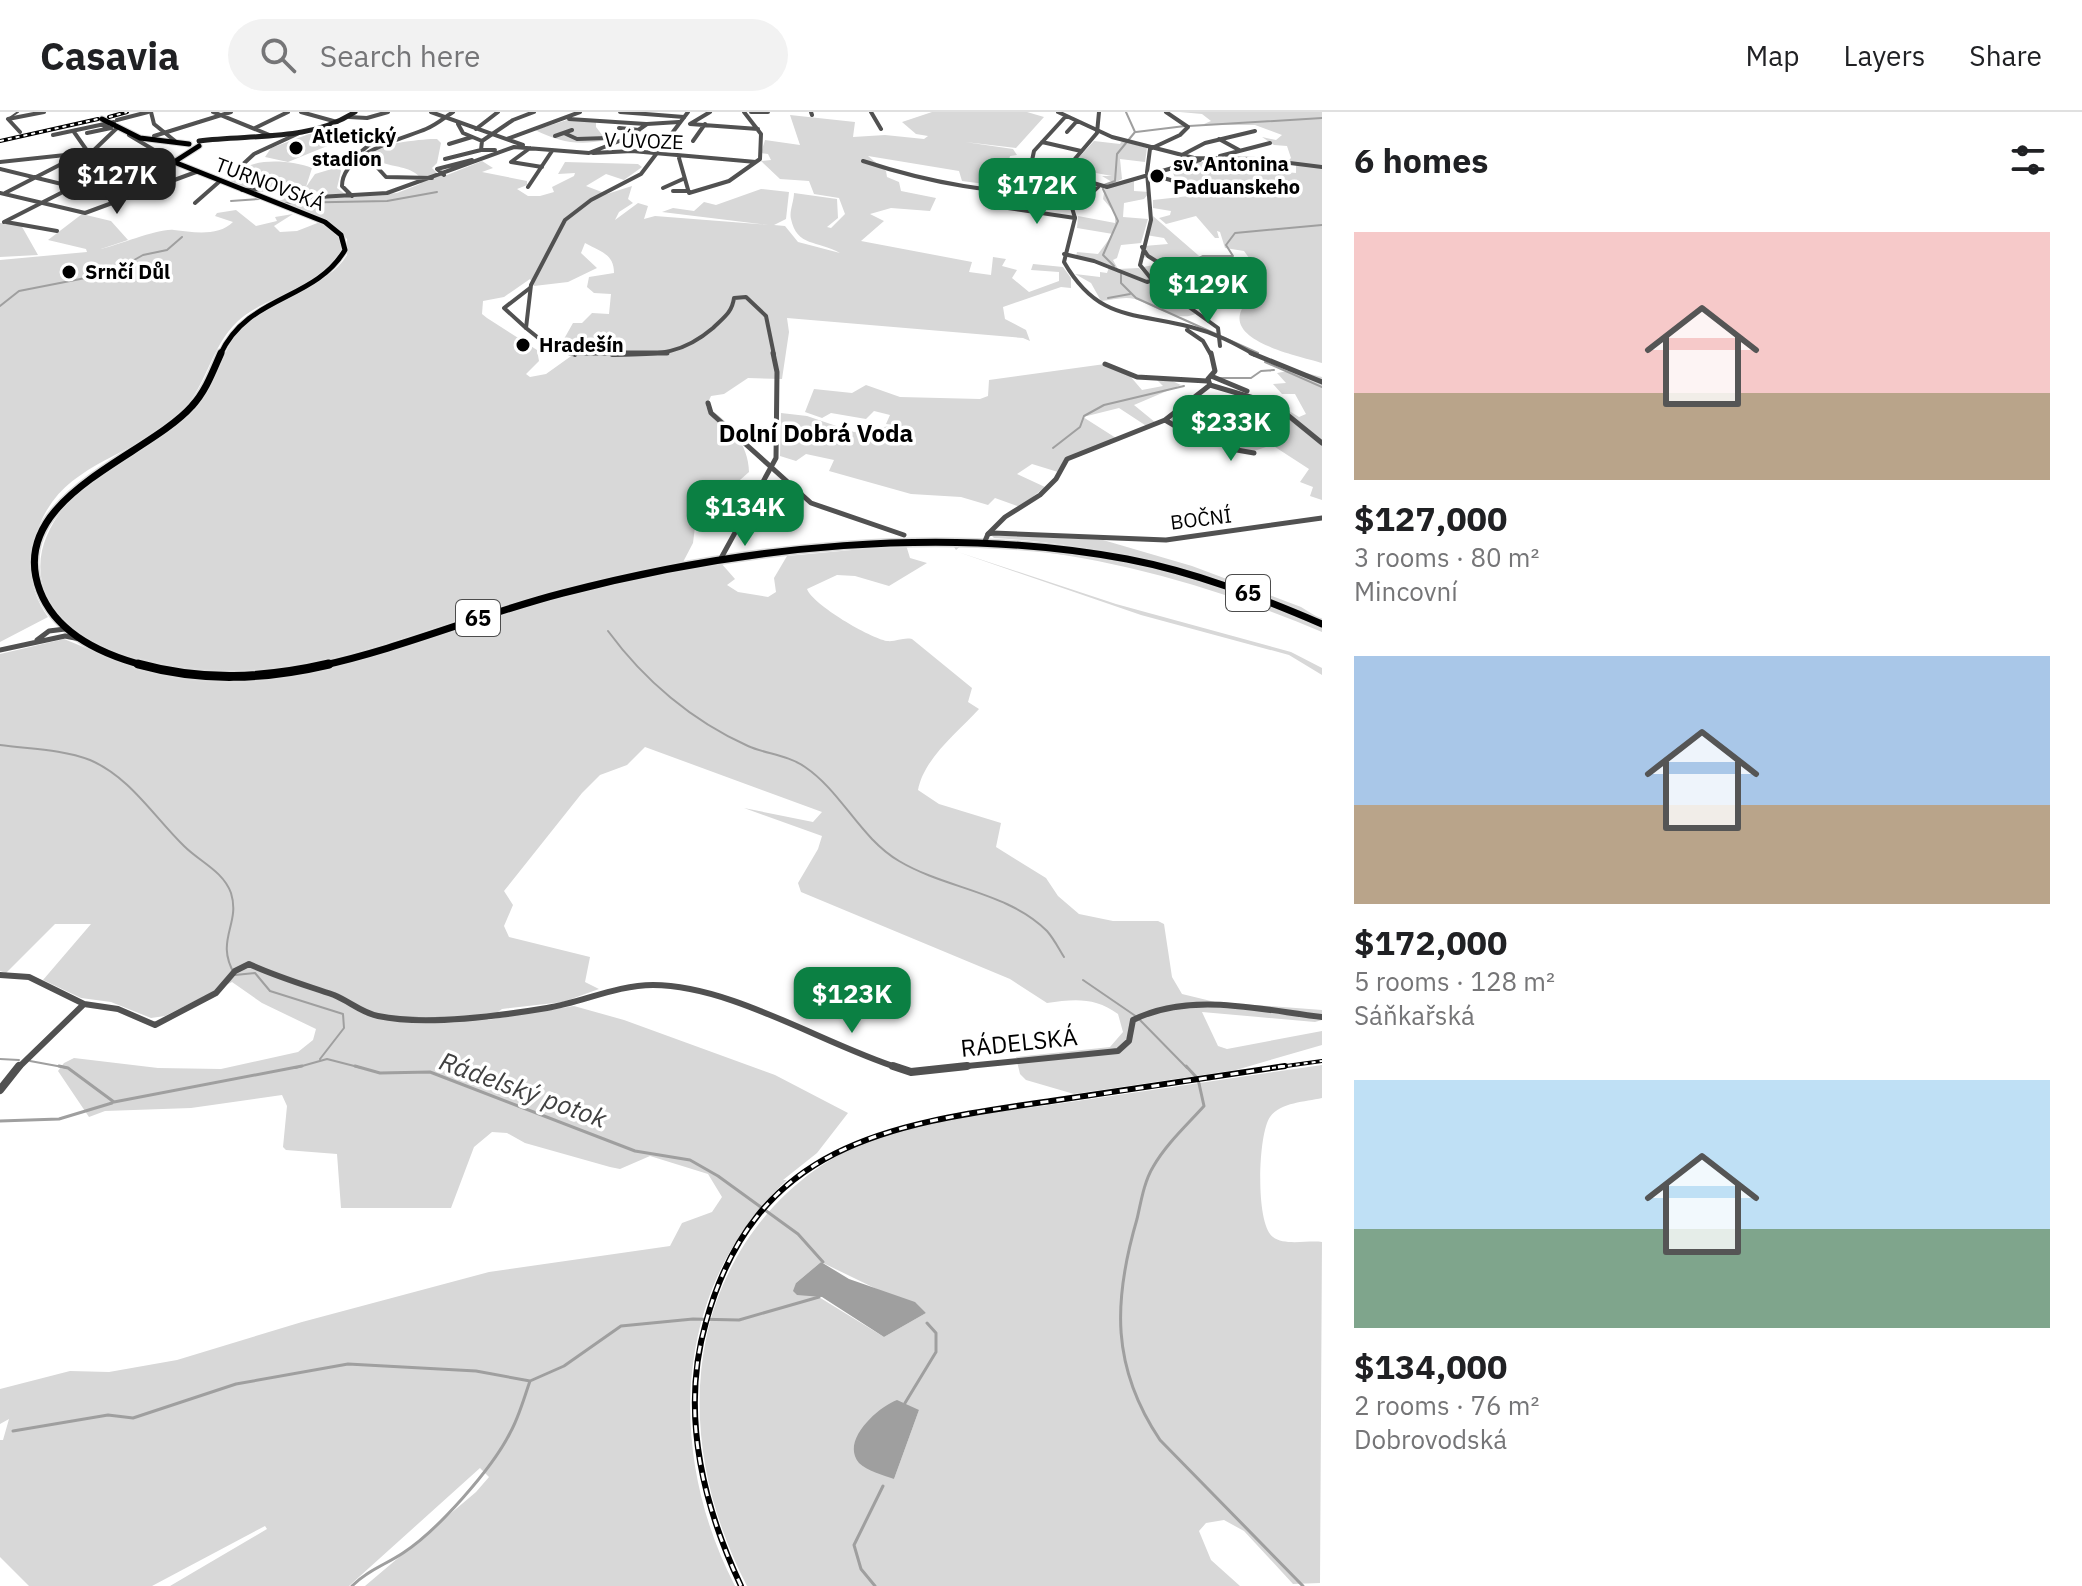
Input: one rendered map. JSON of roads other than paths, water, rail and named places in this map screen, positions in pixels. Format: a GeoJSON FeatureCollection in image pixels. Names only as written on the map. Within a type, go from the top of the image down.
{"type":"FeatureCollection","features":[{"type":"Feature","properties":{"kind":"main road"},"geometry":{"type":"LineString","coordinates":[[201,143],[213,139],[300,132],[337,122],[355,112]]}},
{"type":"Feature","properties":{"kind":"main road"},"geometry":{"type":"LineString","coordinates":[[111,122],[153,140],[191,146]]}},
{"type":"Feature","properties":{"kind":"main road","name":"TURNOVSKÁ"},"geometry":{"type":"LineString","coordinates":[[52,616],[39,589],[35,564],[41,538],[56,511],[89,478],[193,406],[206,387],[227,339],[242,320],[332,269],[345,250],[338,232],[320,220],[174,162],[191,146],[201,143]]}},
{"type":"Feature","properties":{"kind":"main road","name":"65"},"geometry":{"type":"LineString","coordinates":[[52,616],[80,639],[118,659],[167,673],[217,678],[279,674],[326,666],[560,593],[720,560],[886,543],[986,537],[1155,565],[1248,593],[1322,624]]}},
{"type":"Feature","properties":{"kind":"street"},"geometry":{"type":"LineString","coordinates":[[8,119],[18,112]]}},
{"type":"Feature","properties":{"kind":"street"},"geometry":{"type":"LineString","coordinates":[[0,121],[44,112]]}},
{"type":"Feature","properties":{"kind":"street"},"geometry":{"type":"LineString","coordinates":[[88,131],[150,112],[154,124],[175,141]]}},
{"type":"Feature","properties":{"kind":"street"},"geometry":{"type":"LineString","coordinates":[[213,112],[272,136]]}},
{"type":"Feature","properties":{"kind":"street"},"geometry":{"type":"LineString","coordinates":[[154,136],[231,112]]}},
{"type":"Feature","properties":{"kind":"street"},"geometry":{"type":"LineString","coordinates":[[255,128],[288,112]]}},
{"type":"Feature","properties":{"kind":"street"},"geometry":{"type":"LineString","coordinates":[[301,112],[337,122]]}},
{"type":"Feature","properties":{"kind":"street"},"geometry":{"type":"LineString","coordinates":[[349,117],[367,118],[388,112]]}},
{"type":"Feature","properties":{"kind":"street","name":"V ÚVOZE"},"geometry":{"type":"LineString","coordinates":[[431,112],[442,119],[552,151],[632,151],[679,158],[698,156],[756,162]]}},
{"type":"Feature","properties":{"kind":"street"},"geometry":{"type":"LineString","coordinates":[[352,196],[342,186],[342,179],[352,166],[386,141],[427,129],[453,112]]}},
{"type":"Feature","properties":{"kind":"street"},"geometry":{"type":"LineString","coordinates":[[476,129],[498,112]]}},
{"type":"Feature","properties":{"kind":"street"},"geometry":{"type":"LineString","coordinates":[[482,141],[515,116],[534,112]]}},
{"type":"Feature","properties":{"kind":"street"},"geometry":{"type":"LineString","coordinates":[[507,139],[569,119],[580,112]]}},
{"type":"Feature","properties":{"kind":"street"},"geometry":{"type":"LineString","coordinates":[[620,112],[686,114]]}},
{"type":"Feature","properties":{"kind":"street"},"geometry":{"type":"LineString","coordinates":[[690,124],[710,112]]}},
{"type":"Feature","properties":{"kind":"street"},"geometry":{"type":"LineString","coordinates":[[746,112],[768,112]]}},
{"type":"Feature","properties":{"kind":"street"},"geometry":{"type":"LineString","coordinates":[[673,191],[689,192],[729,181],[760,159],[763,140],[746,112]]}},
{"type":"Feature","properties":{"kind":"street"},"geometry":{"type":"LineString","coordinates":[[871,112],[881,129]]}},
{"type":"Feature","properties":{"kind":"street"},"geometry":{"type":"LineString","coordinates":[[1062,173],[1099,131],[1099,112]]}},
{"type":"Feature","properties":{"kind":"street"},"geometry":{"type":"LineString","coordinates":[[1166,112],[1187,126],[1187,130],[1152,148],[1148,155],[1151,215],[1140,265],[1153,281],[1197,310],[1219,334],[1266,361],[1322,382]]}},
{"type":"Feature","properties":{"kind":"street"},"geometry":{"type":"LineString","coordinates":[[1098,187],[1062,173],[1030,170],[1034,151],[1062,113],[1124,140],[1203,159]]}},
{"type":"Feature","properties":{"kind":"street"},"geometry":{"type":"LineString","coordinates":[[526,328],[530,288],[568,217],[641,174],[686,114]]}},
{"type":"Feature","properties":{"kind":"street"},"geometry":{"type":"LineString","coordinates":[[8,119],[20,132]]}},
{"type":"Feature","properties":{"kind":"street"},"geometry":{"type":"LineString","coordinates":[[569,119],[598,124],[679,122],[758,129]]}},
{"type":"Feature","properties":{"kind":"street"},"geometry":{"type":"LineString","coordinates":[[1067,132],[1077,121]]}},
{"type":"Feature","properties":{"kind":"street"},"geometry":{"type":"LineString","coordinates":[[0,162],[88,152],[111,135],[111,122]]}},
{"type":"Feature","properties":{"kind":"street"},"geometry":{"type":"LineString","coordinates":[[111,122],[174,162]]}},
{"type":"Feature","properties":{"kind":"street"},"geometry":{"type":"LineString","coordinates":[[458,124],[463,133],[482,141]]}},
{"type":"Feature","properties":{"kind":"street"},"geometry":{"type":"LineString","coordinates":[[589,153],[617,143],[647,124]]}},
{"type":"Feature","properties":{"kind":"street"},"geometry":{"type":"LineString","coordinates":[[693,141],[705,124]]}},
{"type":"Feature","properties":{"kind":"street"},"geometry":{"type":"LineString","coordinates":[[53,135],[111,128],[97,127]]}},
{"type":"Feature","properties":{"kind":"street"},"geometry":{"type":"LineString","coordinates":[[619,128],[639,130]]}},
{"type":"Feature","properties":{"kind":"street"},"geometry":{"type":"LineString","coordinates":[[555,136],[572,130]]}},
{"type":"Feature","properties":{"kind":"street"},"geometry":{"type":"LineString","coordinates":[[1182,155],[1219,139],[1255,131]]}},
{"type":"Feature","properties":{"kind":"street"},"geometry":{"type":"LineString","coordinates":[[240,167],[254,154],[300,132]]}},
{"type":"Feature","properties":{"kind":"street"},"geometry":{"type":"LineString","coordinates":[[75,133],[88,152],[144,193]]}},
{"type":"Feature","properties":{"kind":"street"},"geometry":{"type":"LineString","coordinates":[[564,133],[577,139],[607,138]]}},
{"type":"Feature","properties":{"kind":"street"},"geometry":{"type":"LineString","coordinates":[[602,134],[617,143]]}},
{"type":"Feature","properties":{"kind":"street"},"geometry":{"type":"LineString","coordinates":[[352,166],[349,164],[351,160],[375,140],[368,136]]}},
{"type":"Feature","properties":{"kind":"street"},"geometry":{"type":"LineString","coordinates":[[449,144],[472,137]]}},
{"type":"Feature","properties":{"kind":"street"},"geometry":{"type":"LineString","coordinates":[[1219,139],[1239,150]]}},
{"type":"Feature","properties":{"kind":"street"},"geometry":{"type":"LineString","coordinates":[[481,150],[482,141]]}},
{"type":"Feature","properties":{"kind":"street"},"geometry":{"type":"LineString","coordinates":[[1042,142],[1081,151]]}},
{"type":"Feature","properties":{"kind":"street"},"geometry":{"type":"LineString","coordinates":[[1218,158],[1270,143]]}},
{"type":"Feature","properties":{"kind":"street"},"geometry":{"type":"LineString","coordinates":[[445,159],[481,150],[523,145]]}},
{"type":"Feature","properties":{"kind":"street"},"geometry":{"type":"LineString","coordinates":[[242,190],[276,187],[319,197],[387,193],[444,175],[514,147]]}},
{"type":"Feature","properties":{"kind":"street"},"geometry":{"type":"LineString","coordinates":[[532,147],[511,162],[542,167]]}},
{"type":"Feature","properties":{"kind":"street"},"geometry":{"type":"LineString","coordinates":[[528,187],[552,151]]}},
{"type":"Feature","properties":{"kind":"street"},"geometry":{"type":"LineString","coordinates":[[1273,161],[1274,153]]}},
{"type":"Feature","properties":{"kind":"street"},"geometry":{"type":"LineString","coordinates":[[2,193],[80,154]]}},
{"type":"Feature","properties":{"kind":"street"},"geometry":{"type":"LineString","coordinates":[[366,155],[386,177],[434,178]]}},
{"type":"Feature","properties":{"kind":"street"},"geometry":{"type":"LineString","coordinates":[[444,175],[437,169],[484,158]]}},
{"type":"Feature","properties":{"kind":"street"},"geometry":{"type":"LineString","coordinates":[[679,158],[689,192]]}},
{"type":"Feature","properties":{"kind":"street"},"geometry":{"type":"LineString","coordinates":[[1071,204],[1081,203],[1098,187],[1203,159],[1273,161],[1322,167]]}},
{"type":"Feature","properties":{"kind":"street"},"geometry":{"type":"LineString","coordinates":[[863,161],[947,180],[1050,194],[1067,190]]}},
{"type":"Feature","properties":{"kind":"street"},"geometry":{"type":"LineString","coordinates":[[125,179],[174,162]]}},
{"type":"Feature","properties":{"kind":"street"},"geometry":{"type":"LineString","coordinates":[[2,222],[110,168]]}},
{"type":"Feature","properties":{"kind":"street"},"geometry":{"type":"LineString","coordinates":[[0,172],[8,171],[123,199]]}},
{"type":"Feature","properties":{"kind":"street"},"geometry":{"type":"LineString","coordinates":[[2,193],[85,213],[196,172]]}},
{"type":"Feature","properties":{"kind":"street"},"geometry":{"type":"LineString","coordinates":[[1062,173],[1075,218],[1064,254],[1066,267],[1096,302],[1114,314],[1219,334]]}},
{"type":"Feature","properties":{"kind":"street"},"geometry":{"type":"LineString","coordinates":[[1149,174],[1174,181]]}},
{"type":"Feature","properties":{"kind":"street"},"geometry":{"type":"LineString","coordinates":[[663,188],[683,179]]}},
{"type":"Feature","properties":{"kind":"street"},"geometry":{"type":"LineString","coordinates":[[195,203],[220,181]]}},
{"type":"Feature","properties":{"kind":"street"},"geometry":{"type":"LineString","coordinates":[[1001,207],[1075,218]]}},
{"type":"Feature","properties":{"kind":"street"},"geometry":{"type":"LineString","coordinates":[[2,222],[57,231]]}},
{"type":"Feature","properties":{"kind":"street"},"geometry":{"type":"LineString","coordinates":[[1064,254],[1094,261],[1135,279],[1153,281],[1175,273],[1148,256],[1142,247]]}},
{"type":"Feature","properties":{"kind":"street"},"geometry":{"type":"LineString","coordinates":[[530,288],[504,308],[541,340],[576,355],[635,356],[678,352],[692,346],[713,328],[732,310],[732,300],[742,296],[766,316],[776,383],[777,448],[771,468],[720,560]]}},
{"type":"Feature","properties":{"kind":"street"},"geometry":{"type":"LineString","coordinates":[[986,537],[1005,517],[1040,495],[1056,479],[1067,459],[1165,420],[1210,381],[1215,371],[1215,361],[1197,335],[1139,319]]}},
{"type":"Feature","properties":{"kind":"street"},"geometry":{"type":"LineString","coordinates":[[1219,334],[1220,346]]}},
{"type":"Feature","properties":{"kind":"street"},"geometry":{"type":"LineString","coordinates":[[1105,364],[1137,377],[1210,381],[1247,391]]}},
{"type":"Feature","properties":{"kind":"street"},"geometry":{"type":"LineString","coordinates":[[1210,381],[1274,404],[1322,443]]}},
{"type":"Feature","properties":{"kind":"street"},"geometry":{"type":"LineString","coordinates":[[708,403],[711,413],[814,504],[904,535]]}},
{"type":"Feature","properties":{"kind":"street"},"geometry":{"type":"LineString","coordinates":[[1165,420],[1206,444],[1219,442],[1231,449],[1254,453]]}},
{"type":"Feature","properties":{"kind":"street","name":"BOČNÍ"},"geometry":{"type":"LineString","coordinates":[[986,537],[1166,540],[1322,518]]}},
{"type":"Feature","properties":{"kind":"street"},"geometry":{"type":"LineString","coordinates":[[50,635],[52,616]]}},
{"type":"Feature","properties":{"kind":"street"},"geometry":{"type":"LineString","coordinates":[[0,650],[28,644],[65,629]]}},
{"type":"Feature","properties":{"kind":"street"},"geometry":{"type":"LineString","coordinates":[[50,635],[80,639]]}},
{"type":"Feature","properties":{"kind":"street","name":"RÁDELSKÁ"},"geometry":{"type":"LineString","coordinates":[[84,1004],[118,1009],[144,1022],[160,1024],[216,993],[235,971],[249,964],[387,1018],[448,1018],[568,1004],[638,986],[684,989],[752,1009],[867,1058],[911,1072],[1118,1051],[1129,1041],[1133,1020],[1149,1010],[1176,1004],[1322,1017]]}},
{"type":"Feature","properties":{"kind":"street"},"geometry":{"type":"LineString","coordinates":[[0,975],[29,977],[84,1004],[22,1063],[0,1090]]}},
{"type":"Feature","properties":{"kind":"waterway"},"geometry":{"type":"LineString","coordinates":[[1104,185],[1115,181],[1117,154],[1135,132],[1126,112]]}},
{"type":"Feature","properties":{"kind":"waterway"},"geometry":{"type":"LineString","coordinates":[[1189,126],[1322,118]]}},
{"type":"Feature","properties":{"kind":"waterway"},"geometry":{"type":"LineString","coordinates":[[1136,132],[1185,126]]}},
{"type":"Feature","properties":{"kind":"waterway"},"geometry":{"type":"LineString","coordinates":[[1103,189],[1118,221],[1103,255],[1114,266]]}},
{"type":"Feature","properties":{"kind":"waterway"},"geometry":{"type":"LineString","coordinates":[[284,203],[387,201],[437,192]]}},
{"type":"Feature","properties":{"kind":"waterway"},"geometry":{"type":"LineString","coordinates":[[231,201],[259,199]]}},
{"type":"Feature","properties":{"kind":"waterway"},"geometry":{"type":"LineString","coordinates":[[1175,270],[1203,256],[1233,256],[1226,245],[1235,233],[1322,225]]}},
{"type":"Feature","properties":{"kind":"waterway"},"geometry":{"type":"LineString","coordinates":[[0,306],[19,291],[111,273],[143,255],[167,250],[182,237]]}},
{"type":"Feature","properties":{"kind":"waterway"},"geometry":{"type":"LineString","coordinates":[[1152,276],[1169,272]]}},
{"type":"Feature","properties":{"kind":"waterway"},"geometry":{"type":"LineString","coordinates":[[1121,274],[1121,283],[1136,298],[1258,353]]}},
{"type":"Feature","properties":{"kind":"waterway"},"geometry":{"type":"LineString","coordinates":[[1108,298],[1130,294]]}},
{"type":"Feature","properties":{"kind":"waterway"},"geometry":{"type":"LineString","coordinates":[[1265,362],[1322,387]]}},
{"type":"Feature","properties":{"kind":"waterway"},"geometry":{"type":"LineString","coordinates":[[1219,378],[1251,378],[1261,371],[1274,370]]}},
{"type":"Feature","properties":{"kind":"waterway"},"geometry":{"type":"LineString","coordinates":[[1053,448],[1080,427],[1084,416],[1104,405],[1184,386]]}},
{"type":"Feature","properties":{"kind":"waterway"},"geometry":{"type":"LineString","coordinates":[[608,631],[637,666],[689,712],[748,746],[805,767],[830,789],[885,851],[917,870],[995,899],[1031,918],[1047,931],[1064,957]]}},
{"type":"Feature","properties":{"kind":"waterway"},"geometry":{"type":"LineString","coordinates":[[0,745],[68,754],[104,767],[129,787],[184,846],[217,873],[227,885],[233,904],[227,952],[235,975],[255,973],[270,991],[343,1014],[344,1028],[320,1059]]}},
{"type":"Feature","properties":{"kind":"waterway"},"geometry":{"type":"LineString","coordinates":[[1083,980],[1137,1017],[1187,1068]]}},
{"type":"Feature","properties":{"kind":"waterway","name":"Rádelský potok"},"geometry":{"type":"LineString","coordinates":[[0,1059],[19,1060]]}},
{"type":"Feature","properties":{"kind":"waterway","name":"Rádelský potok"},"geometry":{"type":"LineString","coordinates":[[295,1068],[327,1059],[362,1068]]}},
{"type":"Feature","properties":{"kind":"waterway","name":"Rádelský potok"},"geometry":{"type":"LineString","coordinates":[[30,1061],[68,1068]]}},
{"type":"Feature","properties":{"kind":"waterway","name":"Rádelský potok"},"geometry":{"type":"LineString","coordinates":[[59,1066],[68,1068]]}},
{"type":"Feature","properties":{"kind":"waterway","name":"Rádelský potok"},"geometry":{"type":"LineString","coordinates":[[68,1068],[114,1102],[302,1066]]}},
{"type":"Feature","properties":{"kind":"waterway","name":"Rádelský potok"},"geometry":{"type":"LineString","coordinates":[[355,1066],[380,1073],[430,1072],[635,1151],[690,1160],[718,1176],[798,1234],[823,1262]]}},
{"type":"Feature","properties":{"kind":"waterway"},"geometry":{"type":"LineString","coordinates":[[1186,1066],[1198,1079],[1204,1106],[1164,1150],[1145,1186],[1124,1278],[1121,1333],[1125,1360],[1132,1386],[1160,1440],[1303,1586]]}},
{"type":"Feature","properties":{"kind":"waterway"},"geometry":{"type":"LineString","coordinates":[[0,1121],[59,1119],[112,1103]]}},
{"type":"Feature","properties":{"kind":"waterway"},"geometry":{"type":"LineString","coordinates":[[530,1381],[564,1366],[621,1326],[693,1319],[739,1320],[819,1297]]}},
{"type":"Feature","properties":{"kind":"waterway","name":"Rádelský potok"},"geometry":{"type":"LineString","coordinates":[[905,1403],[936,1352],[936,1333],[927,1323]]}},
{"type":"Feature","properties":{"kind":"waterway"},"geometry":{"type":"LineString","coordinates":[[13,1431],[108,1415],[133,1418],[236,1384],[348,1364],[476,1371],[530,1381]]}},
{"type":"Feature","properties":{"kind":"waterway"},"geometry":{"type":"LineString","coordinates":[[352,1586],[417,1543],[462,1498],[502,1448],[516,1421],[530,1381]]}},
{"type":"Feature","properties":{"kind":"waterway","name":"Rádelský potok"},"geometry":{"type":"LineString","coordinates":[[875,1586],[861,1569],[854,1545],[883,1486]]}},
{"type":"Feature","properties":{"kind":"railway"},"geometry":{"type":"LineString","coordinates":[[109,117],[127,112]]}},
{"type":"Feature","properties":{"kind":"railway"},"geometry":{"type":"LineString","coordinates":[[0,141],[98,119]]}},
{"type":"Feature","properties":{"kind":"railway"},"geometry":{"type":"LineString","coordinates":[[1272,1068],[1322,1061]]}},
{"type":"Feature","properties":{"kind":"railway"},"geometry":{"type":"LineString","coordinates":[[741,1586],[715,1522],[699,1457],[695,1423],[698,1356],[706,1322],[729,1261],[759,1214],[795,1179],[838,1152],[885,1133],[937,1120],[1285,1066]]}},
{"type":"Feature","properties":{"kind":"place","name":"Atletický stadion"},"geometry":{"type":"Point","coordinates":[296,148]}},
{"type":"Feature","properties":{"kind":"place","name":"sv. Antonina Paduanskeho"},"geometry":{"type":"Point","coordinates":[1157,176]}},
{"type":"Feature","properties":{"kind":"place","name":"Srnčí Důl"},"geometry":{"type":"Point","coordinates":[69,272]}},
{"type":"Feature","properties":{"kind":"place","name":"Hradešín"},"geometry":{"type":"Point","coordinates":[523,345]}},
{"type":"Feature","properties":{"kind":"district","name":"Dolní Dobrá Voda"},"geometry":{"type":"Point","coordinates":[816,434]}}]}
